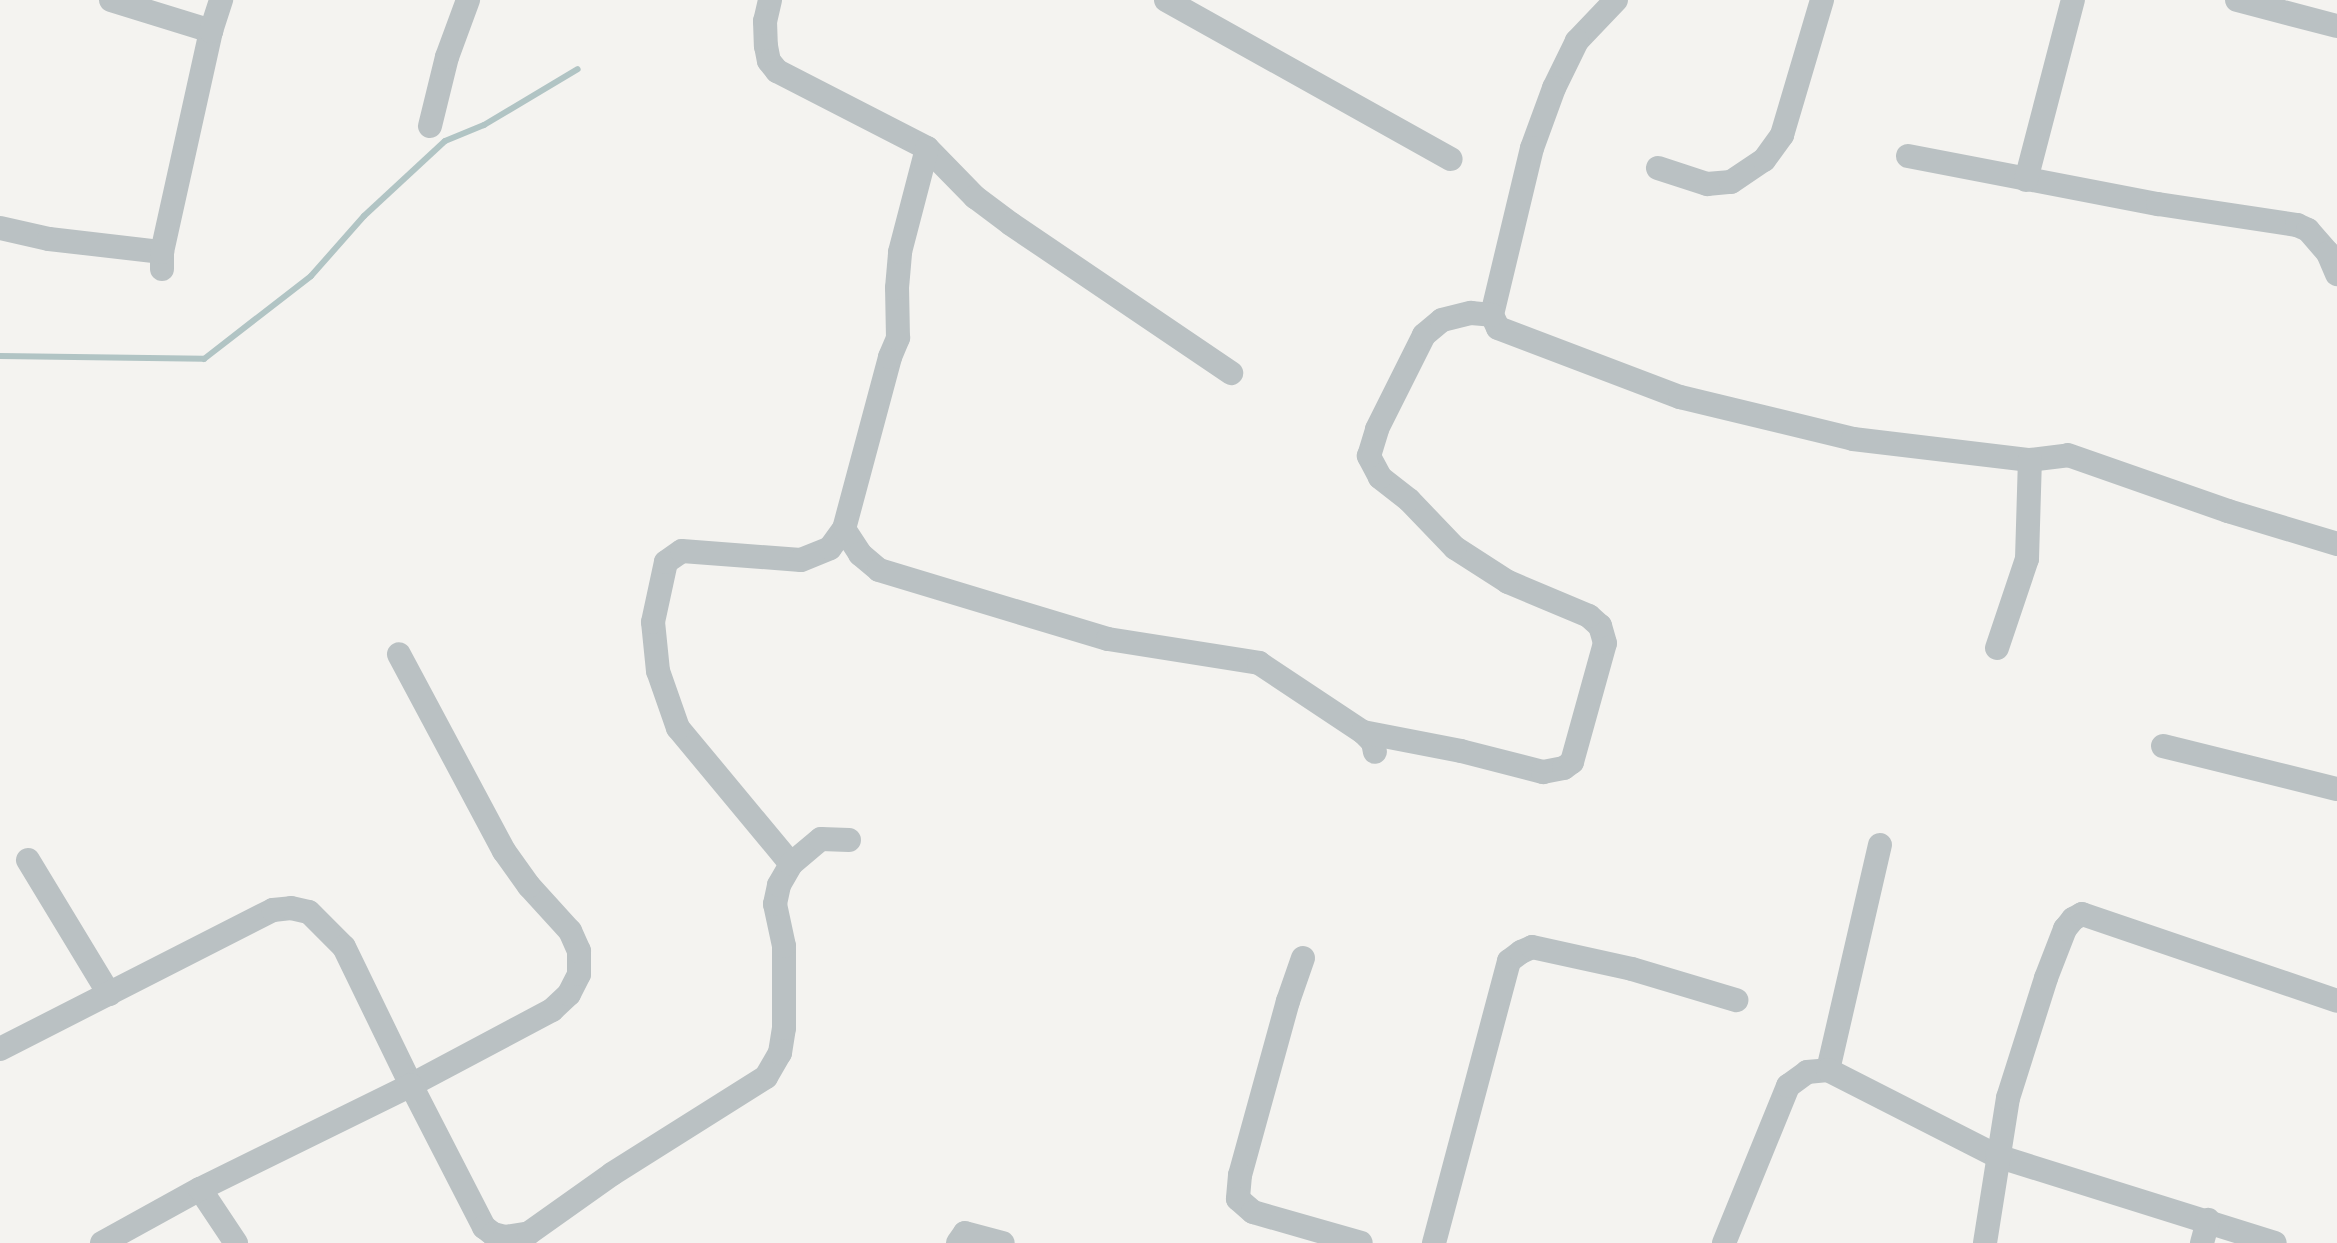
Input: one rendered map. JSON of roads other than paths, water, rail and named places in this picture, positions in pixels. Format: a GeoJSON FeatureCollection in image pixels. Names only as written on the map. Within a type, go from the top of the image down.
{"type":"FeatureCollection","features":[{"type":"Feature","properties":{"kind":"street"},"geometry":{"type":"LineString","coordinates":[[111,0],[211,31]]}},
{"type":"Feature","properties":{"kind":"street"},"geometry":{"type":"LineString","coordinates":[[0,228],[162,261],[211,31],[221,0]]}},
{"type":"Feature","properties":{"kind":"street"},"geometry":{"type":"LineString","coordinates":[[430,126],[447,57],[468,0]]}},
{"type":"Feature","properties":{"kind":"street"},"geometry":{"type":"LineString","coordinates":[[771,0],[765,21],[766,46],[769,61],[777,71],[927,148],[975,197],[1011,224],[1231,373]]}},
{"type":"Feature","properties":{"kind":"street"},"geometry":{"type":"LineString","coordinates":[[1166,0],[1451,159]]}},
{"type":"Feature","properties":{"kind":"street"},"geometry":{"type":"LineString","coordinates":[[1615,0],[1577,41],[1554,88],[1532,148],[1492,315],[1498,328],[1680,397],[1853,439],[2030,460],[2068,456],[2252,519],[2337,544]]}},
{"type":"Feature","properties":{"kind":"street"},"geometry":{"type":"LineString","coordinates":[[1658,169],[1707,184],[1731,182],[1764,160],[1782,135],[1822,0]]}},
{"type":"Feature","properties":{"kind":"street"},"geometry":{"type":"LineString","coordinates":[[2026,180],[2073,0]]}},
{"type":"Feature","properties":{"kind":"street"},"geometry":{"type":"LineString","coordinates":[[2237,0],[2337,26]]}},
{"type":"Feature","properties":{"kind":"street"},"geometry":{"type":"LineString","coordinates":[[791,864],[678,728],[657,671],[653,622],[666,562],[682,551],[801,560],[830,548],[844,529],[890,357],[898,338],[897,288],[900,251],[927,148]]}},
{"type":"Feature","properties":{"kind":"street"},"geometry":{"type":"LineString","coordinates":[[1908,156],[2026,180],[2297,225],[2308,230],[2334,257]]}},
{"type":"Feature","properties":{"kind":"street"},"geometry":{"type":"LineString","coordinates":[[844,529],[860,554],[878,570],[1108,639],[1259,663],[1369,742],[1461,751],[1543,772],[1564,768],[1572,762],[1605,643],[1600,626],[1589,616],[1508,582],[1455,548],[1409,500],[1380,477],[1369,456],[1377,429],[1424,335],[1442,320],[1471,313],[1492,315]]}},
{"type":"Feature","properties":{"kind":"street"},"geometry":{"type":"LineString","coordinates":[[1997,648],[2027,559],[2030,460]]}},
{"type":"Feature","properties":{"kind":"street"},"geometry":{"type":"LineString","coordinates":[[102,1243],[200,1189],[411,1085],[552,1010],[569,994],[579,974],[579,951],[570,930],[529,886],[504,850],[399,654]]}},
{"type":"Feature","properties":{"kind":"street"},"geometry":{"type":"LineString","coordinates":[[2163,746],[2337,789]]}},
{"type":"Feature","properties":{"kind":"street"},"geometry":{"type":"LineString","coordinates":[[0,1049],[273,910],[291,908],[309,912],[344,947],[484,1227],[493,1234],[505,1237],[532,1238],[612,1174],[766,1077],[780,1053],[784,1028],[784,946],[775,904],[779,885],[791,864],[821,839],[849,840]]}},
{"type":"Feature","properties":{"kind":"street"},"geometry":{"type":"LineString","coordinates":[[1828,1070],[1880,845]]}},
{"type":"Feature","properties":{"kind":"street"},"geometry":{"type":"LineString","coordinates":[[28,860],[108,994]]}},
{"type":"Feature","properties":{"kind":"street"},"geometry":{"type":"LineString","coordinates":[[1985,1243],[2008,1098],[2037,1002],[2065,929],[2073,919],[2082,914],[2337,1001]]}},
{"type":"Feature","properties":{"kind":"street"},"geometry":{"type":"LineString","coordinates":[[1434,1243],[1509,961],[1532,947],[1632,969],[1736,1000]]}},
{"type":"Feature","properties":{"kind":"street"},"geometry":{"type":"LineString","coordinates":[[1303,958],[1288,1001],[1247,1148],[1238,1199],[1253,1212],[1362,1243]]}},
{"type":"Feature","properties":{"kind":"street"},"geometry":{"type":"LineString","coordinates":[[1724,1243],[1788,1086],[1807,1072],[1828,1070],[1997,1156],[2205,1232],[2275,1243]]}},
{"type":"Feature","properties":{"kind":"street"},"geometry":{"type":"LineString","coordinates":[[200,1189],[236,1243]]}},
{"type":"Feature","properties":{"kind":"street"},"geometry":{"type":"LineString","coordinates":[[958,1243],[965,1233],[1003,1243]]}},
{"type":"Feature","properties":{"kind":"waterway"},"geometry":{"type":"LineString","coordinates":[[0,356],[204,359],[311,276],[364,216],[445,141],[484,125],[578,69]]}}]}
